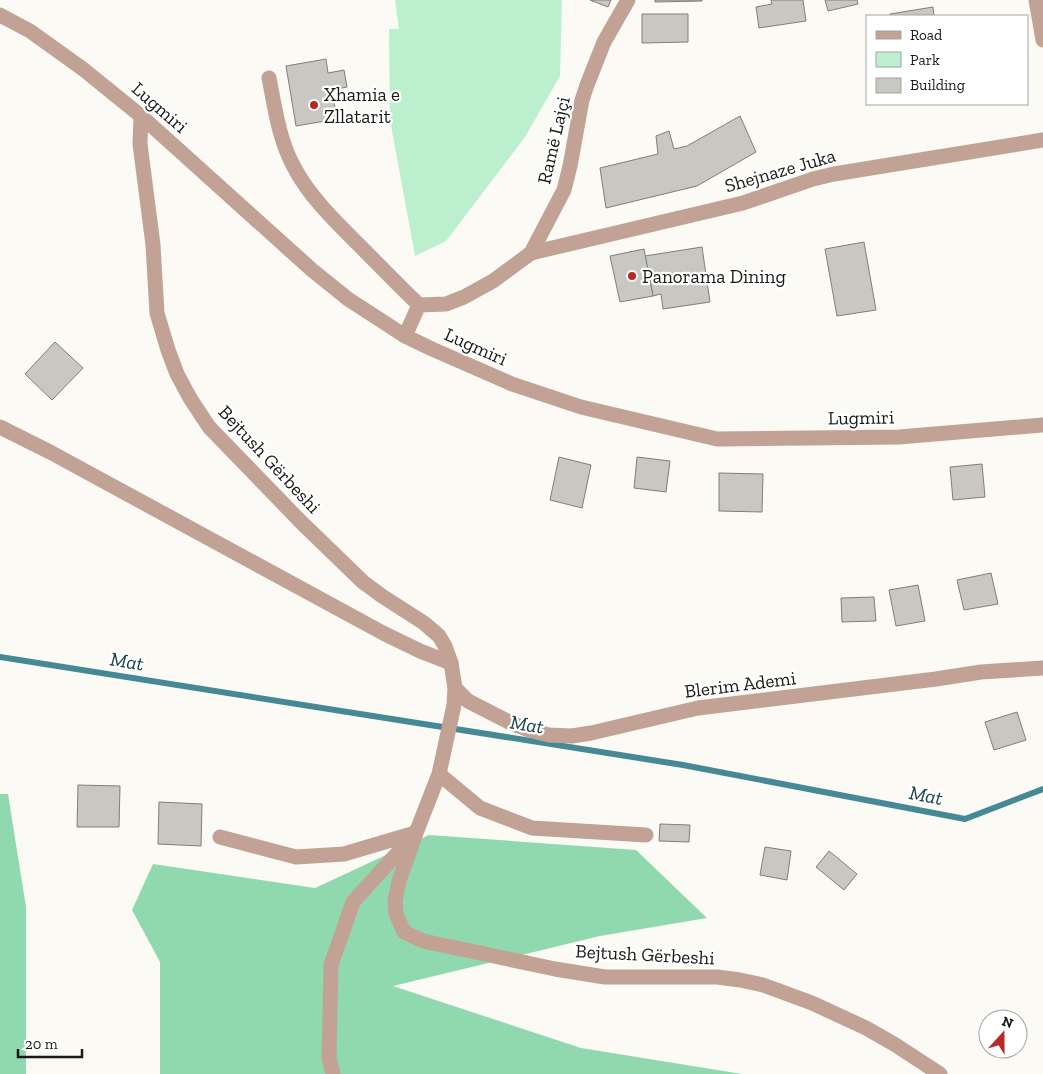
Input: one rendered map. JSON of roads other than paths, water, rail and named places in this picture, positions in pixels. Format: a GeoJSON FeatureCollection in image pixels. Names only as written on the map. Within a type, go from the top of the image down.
{"type":"FeatureCollection","features":[{"type":"Feature","properties":{"kind":"street","name":"Ramë Lajçi"},"geometry":{"type":"LineString","coordinates":[[419,305],[446,304],[464,297],[493,281],[532,253],[564,190],[582,100],[590,78],[604,42],[628,0]]}},
{"type":"Feature","properties":{"kind":"street"},"geometry":{"type":"LineString","coordinates":[[1036,0],[1043,40]]}},
{"type":"Feature","properties":{"kind":"street","name":"Lugmiri"},"geometry":{"type":"LineString","coordinates":[[0,16],[30,31],[83,68],[141,116],[312,270],[348,299],[405,336],[512,384],[573,404],[717,439],[898,437],[1043,425]]}},
{"type":"Feature","properties":{"kind":"street"},"geometry":{"type":"LineString","coordinates":[[269,78],[284,142],[293,166],[302,180],[327,213],[419,305],[405,336]]}},
{"type":"Feature","properties":{"kind":"street","name":"Bejtush Gërbeshi"},"geometry":{"type":"LineString","coordinates":[[141,116],[140,144],[153,245],[157,313],[177,374],[190,398],[215,433],[300,522],[363,582],[424,623],[439,636],[451,663],[455,688],[454,705],[439,774],[399,881],[395,901],[396,914],[404,932],[423,941],[555,969],[605,977],[717,977],[763,986],[812,1003],[866,1028],[940,1074]]}},
{"type":"Feature","properties":{"kind":"street","name":"Shejnaze Juka"},"geometry":{"type":"LineString","coordinates":[[532,253],[743,203],[813,179],[1043,140]]}},
{"type":"Feature","properties":{"kind":"street"},"geometry":{"type":"LineString","coordinates":[[0,426],[383,633],[451,663]]}},
{"type":"Feature","properties":{"kind":"street","name":"Blerim Ademi"},"geometry":{"type":"LineString","coordinates":[[455,688],[468,701],[480,708],[528,730],[550,735],[572,736],[592,734],[698,708],[981,672],[1043,668]]}},
{"type":"Feature","properties":{"kind":"street"},"geometry":{"type":"LineString","coordinates":[[439,774],[480,808],[532,828],[646,835]]}},
{"type":"Feature","properties":{"kind":"street"},"geometry":{"type":"LineString","coordinates":[[220,837],[296,858],[344,854],[416,833]]}},
{"type":"Feature","properties":{"kind":"street"},"geometry":{"type":"LineString","coordinates":[[333,1074],[329,1058],[331,965],[353,902],[416,833]]}},
{"type":"Feature","properties":{"kind":"waterway","name":"Mat"},"geometry":{"type":"LineString","coordinates":[[0,657],[683,765],[965,819],[1043,789]]}},
{"type":"Feature","properties":{"kind":"place","name":"Xhamia e Zllatarit"},"geometry":{"type":"Point","coordinates":[314,105]}},
{"type":"Feature","properties":{"kind":"place","name":"Panorama Dining"},"geometry":{"type":"Point","coordinates":[632,276]}}]}
